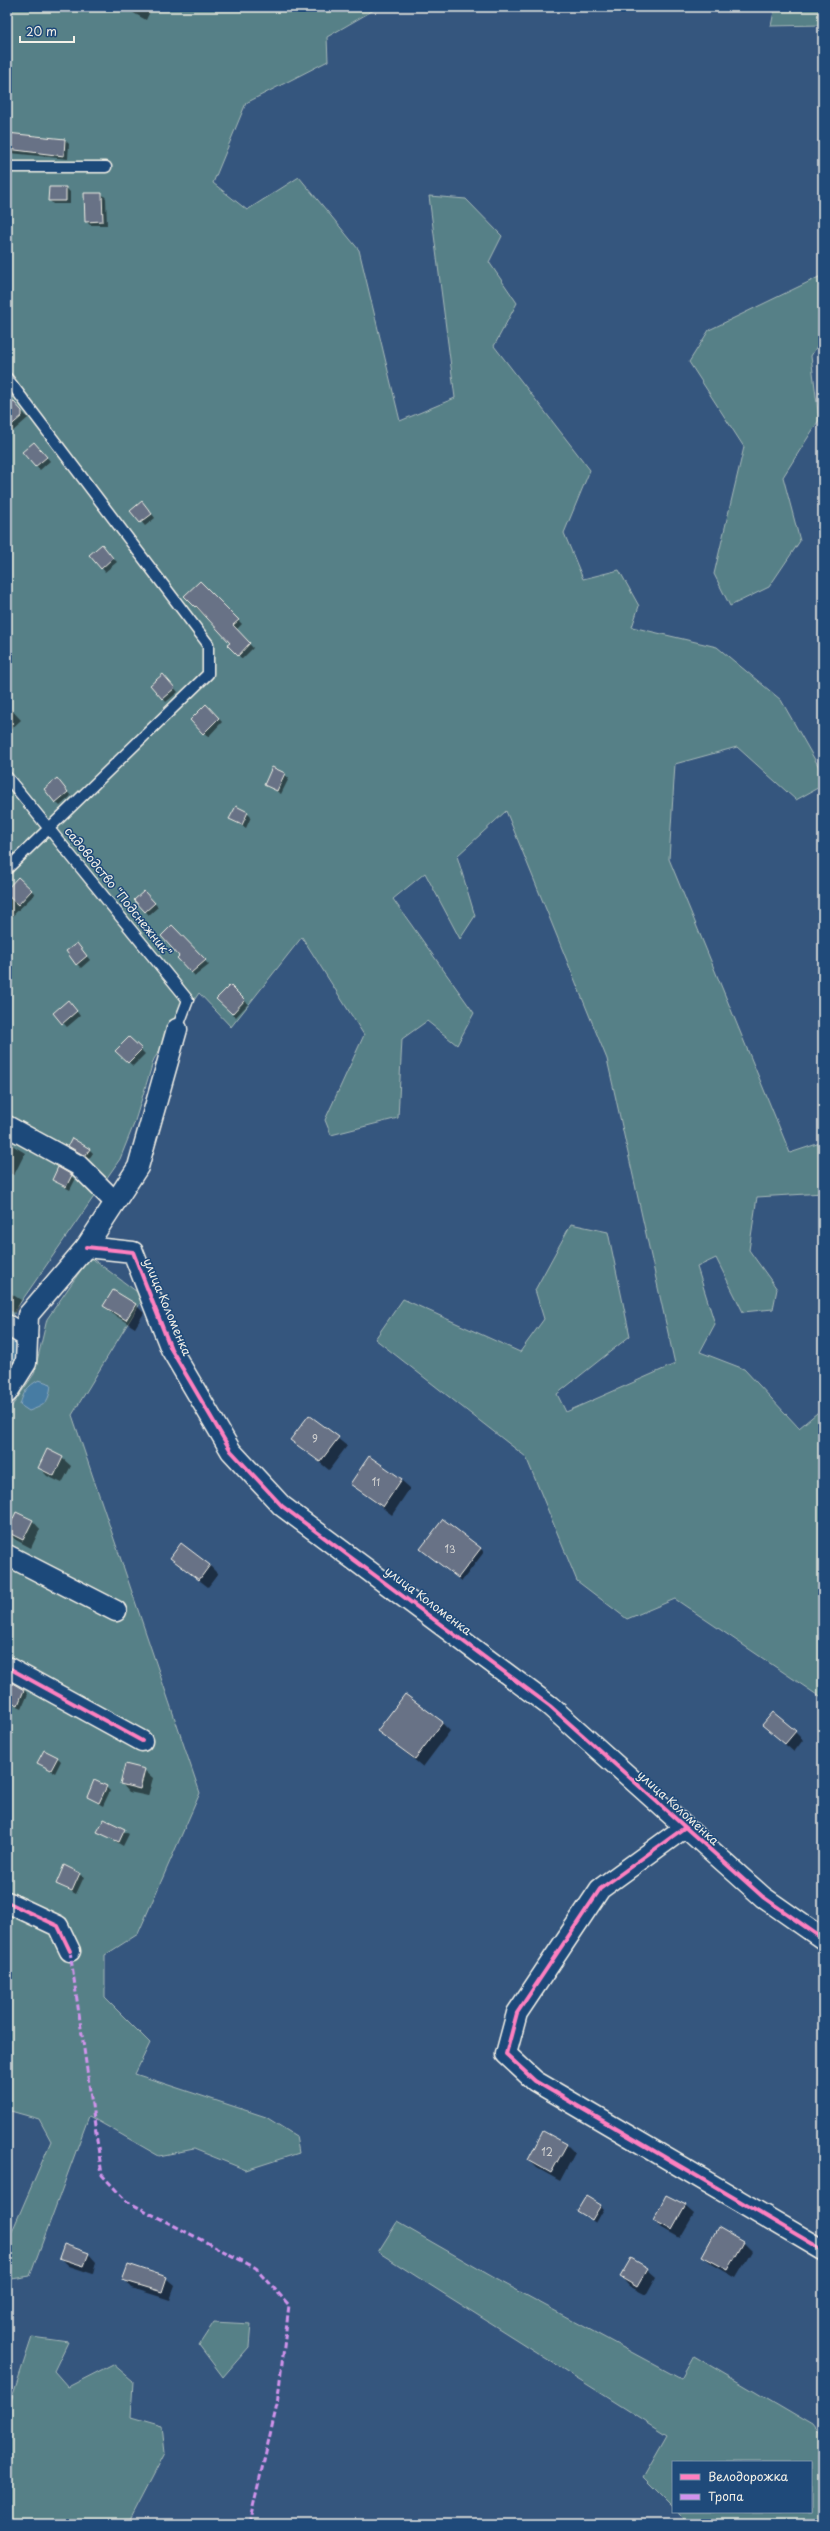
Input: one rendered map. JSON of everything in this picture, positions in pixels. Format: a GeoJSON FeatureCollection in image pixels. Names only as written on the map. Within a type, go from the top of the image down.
{"type":"FeatureCollection","features":[{"type":"Feature","properties":{"kind":"street"},"geometry":{"type":"LineString","coordinates":[[7,1393],[26,1363],[28,1315],[86,1247],[138,1166],[177,1029]]}},
{"type":"Feature","properties":{"kind":"street"},"geometry":{"type":"LineString","coordinates":[[7,1126],[78,1165],[115,1202]]}},
{"type":"Feature","properties":{"kind":"street","name":"улица Коломенка"},"geometry":{"type":"LineString","coordinates":[[86,1247],[133,1252],[171,1349],[231,1451],[282,1506],[550,1706],[684,1828],[763,1897],[823,1938]]}},
{"type":"Feature","properties":{"kind":"street"},"geometry":{"type":"LineString","coordinates":[[7,1325],[27,1337]]}},
{"type":"Feature","properties":{"kind":"street"},"geometry":{"type":"LineString","coordinates":[[7,1555],[116,1611]]}},
{"type":"Feature","properties":{"kind":"street"},"geometry":{"type":"LineString","coordinates":[[7,1667],[142,1742]]}},
{"type":"Feature","properties":{"kind":"street"},"geometry":{"type":"LineString","coordinates":[[684,1828],[600,1889],[517,2013],[506,2054],[535,2081],[823,2250]]}},
{"type":"Feature","properties":{"kind":"street"},"geometry":{"type":"LineString","coordinates":[[7,1902],[58,1926],[70,1951]]}},
{"type":"Feature","properties":{"kind":"lane"},"geometry":{"type":"LineString","coordinates":[[7,166],[106,167]]}},
{"type":"Feature","properties":{"kind":"lane"},"geometry":{"type":"LineString","coordinates":[[7,378],[208,644],[208,674],[50,829],[7,869]]}},
{"type":"Feature","properties":{"kind":"lane","name":"садоводство \"Подснежник\""},"geometry":{"type":"LineString","coordinates":[[7,777],[188,1000],[177,1029]]}},
{"type":"Feature","properties":{"kind":"green space"},"geometry":{"type":"Polygon","coordinates":[[[7,7],[379,7],[327,37],[328,61],[246,103],[213,183],[247,210],[299,177],[359,250],[400,421],[455,398],[429,196],[466,199],[502,236],[489,262],[517,303],[494,346],[590,470],[564,533],[583,579],[619,570],[639,606],[632,627],[717,647],[781,700],[823,774],[823,785],[796,800],[737,747],[675,764],[669,859],[790,1153],[823,1142],[823,1193],[757,1197],[749,1250],[777,1289],[773,1309],[743,1312],[716,1258],[697,1267],[715,1324],[700,1352],[744,1369],[799,1428],[823,1408],[823,1699],[675,1599],[627,1619],[577,1581],[526,1457],[375,1339],[403,1299],[520,1352],[544,1319],[535,1290],[571,1224],[608,1232],[630,1336],[557,1394],[566,1412],[675,1364],[607,1059],[506,811],[457,856],[475,916],[460,939],[425,873],[393,899],[474,1013],[457,1045],[427,1021],[402,1039],[398,1118],[331,1135],[325,1120],[364,1035],[302,937],[231,1027],[199,993],[154,1059],[134,1124],[120,1159],[16,1309],[7,1329],[7,7]]]}},
{"type":"Feature","properties":{"kind":"green space"},"geometry":{"type":"Polygon","coordinates":[[[775,7],[823,7],[823,25],[771,26],[775,7]]]}},
{"type":"Feature","properties":{"kind":"green space"},"geometry":{"type":"Polygon","coordinates":[[[823,275],[823,336],[811,356],[819,420],[783,477],[800,541],[769,587],[730,606],[714,574],[744,447],[689,362],[709,330],[823,275]]]}},
{"type":"Feature","properties":{"kind":"green space"},"geometry":{"type":"Polygon","coordinates":[[[90,1257],[144,1297],[72,1415],[200,1793],[138,1934],[105,1955],[105,1998],[150,2043],[135,2074],[266,2117],[296,2136],[299,2153],[246,2170],[194,2149],[159,2156],[89,2116],[30,2276],[12,2279],[7,2272],[7,2243],[51,2141],[39,2119],[7,2110],[7,1413],[34,1374],[47,1319],[90,1257]]]}},
{"type":"Feature","properties":{"kind":"green space"},"geometry":{"type":"Polygon","coordinates":[[[397,2222],[498,2280],[681,2379],[694,2356],[813,2426],[823,2439],[823,2524],[690,2524],[679,2513],[812,2513],[812,2461],[672,2461],[672,2506],[643,2477],[667,2435],[378,2252],[397,2222]]]}},
{"type":"Feature","properties":{"kind":"green space"},"geometry":{"type":"Polygon","coordinates":[[[214,2322],[251,2324],[249,2347],[223,2377],[199,2345],[214,2322]]]}},
{"type":"Feature","properties":{"kind":"green space"},"geometry":{"type":"Polygon","coordinates":[[[32,2337],[68,2342],[54,2371],[68,2387],[113,2364],[133,2381],[131,2417],[162,2426],[165,2453],[128,2524],[7,2524],[7,2481],[10,2468],[7,2462],[7,2413],[32,2337]]]}},
{"type":"Feature","properties":{"kind":"water"},"geometry":{"type":"Polygon","coordinates":[[[7,1332],[17,1338],[16,1356],[7,1374],[7,1332]]]}},
{"type":"Feature","properties":{"kind":"water"},"geometry":{"type":"Polygon","coordinates":[[[39,1380],[51,1384],[48,1399],[43,1405],[29,1411],[20,1405],[21,1401],[24,1393],[29,1387],[39,1380]]]}},
{"type":"Feature","properties":{"kind":"building"},"geometry":{"type":"Polygon","coordinates":[[[7,133],[65,139],[64,156],[7,149],[7,133]]]}},
{"type":"Feature","properties":{"kind":"building"},"geometry":{"type":"Polygon","coordinates":[[[49,187],[66,187],[66,201],[48,201],[49,187]]]}},
{"type":"Feature","properties":{"kind":"building"},"geometry":{"type":"Polygon","coordinates":[[[84,193],[102,193],[103,221],[85,222],[84,193]]]}},
{"type":"Feature","properties":{"kind":"building"},"geometry":{"type":"Polygon","coordinates":[[[7,394],[22,411],[22,416],[7,429],[7,394]]]}},
{"type":"Feature","properties":{"kind":"building"},"geometry":{"type":"Polygon","coordinates":[[[34,442],[47,457],[35,467],[22,452],[34,442]]]}},
{"type":"Feature","properties":{"kind":"building"},"geometry":{"type":"Polygon","coordinates":[[[142,501],[152,514],[140,523],[130,511],[142,501]]]}},
{"type":"Feature","properties":{"kind":"building"},"geometry":{"type":"Polygon","coordinates":[[[102,544],[113,558],[101,569],[89,555],[102,544]]]}},
{"type":"Feature","properties":{"kind":"building"},"geometry":{"type":"Polygon","coordinates":[[[200,581],[239,620],[233,625],[250,643],[238,656],[227,645],[230,643],[196,606],[195,607],[184,596],[200,581]]]}},
{"type":"Feature","properties":{"kind":"building"},"geometry":{"type":"Polygon","coordinates":[[[163,674],[175,688],[162,699],[150,685],[163,674]]]}},
{"type":"Feature","properties":{"kind":"building"},"geometry":{"type":"Polygon","coordinates":[[[206,704],[219,718],[203,734],[190,720],[206,704]]]}},
{"type":"Feature","properties":{"kind":"building"},"geometry":{"type":"Polygon","coordinates":[[[272,767],[285,773],[277,791],[264,785],[272,767]]]}},
{"type":"Feature","properties":{"kind":"building"},"geometry":{"type":"Polygon","coordinates":[[[57,778],[68,792],[55,803],[44,789],[57,778]]]}},
{"type":"Feature","properties":{"kind":"building"},"geometry":{"type":"Polygon","coordinates":[[[236,806],[248,812],[242,825],[229,819],[236,806]]]}},
{"type":"Feature","properties":{"kind":"building"},"geometry":{"type":"Polygon","coordinates":[[[18,877],[32,890],[18,905],[7,895],[7,889],[18,877]]]}},
{"type":"Feature","properties":{"kind":"building"},"geometry":{"type":"Polygon","coordinates":[[[144,891],[155,903],[145,912],[134,900],[144,891]]]}},
{"type":"Feature","properties":{"kind":"building"},"geometry":{"type":"Polygon","coordinates":[[[172,925],[206,960],[191,973],[177,958],[179,956],[161,936],[172,925]]]}},
{"type":"Feature","properties":{"kind":"building"},"geometry":{"type":"Polygon","coordinates":[[[77,943],[87,956],[76,965],[66,951],[77,943]]]}},
{"type":"Feature","properties":{"kind":"building"},"geometry":{"type":"Polygon","coordinates":[[[230,985],[245,1000],[232,1014],[216,999],[230,985]]]}},
{"type":"Feature","properties":{"kind":"building"},"geometry":{"type":"Polygon","coordinates":[[[68,1000],[77,1011],[62,1024],[53,1013],[68,1000]]]}},
{"type":"Feature","properties":{"kind":"building"},"geometry":{"type":"Polygon","coordinates":[[[129,1037],[142,1049],[128,1063],[115,1051],[129,1037]]]}},
{"type":"Feature","properties":{"kind":"building"},"geometry":{"type":"Polygon","coordinates":[[[72,1138],[90,1149],[85,1156],[68,1146],[72,1138]]]}},
{"type":"Feature","properties":{"kind":"building"},"geometry":{"type":"Polygon","coordinates":[[[58,1167],[72,1175],[66,1187],[52,1180],[58,1167]]]}},
{"type":"Feature","properties":{"kind":"building"},"geometry":{"type":"Polygon","coordinates":[[[113,1290],[136,1304],[126,1320],[103,1306],[113,1290]]]}},
{"type":"Feature","properties":{"kind":"building"},"geometry":{"type":"Polygon","coordinates":[[[309,1415],[339,1437],[320,1462],[290,1440],[309,1415]]]}},
{"type":"Feature","properties":{"kind":"building"},"geometry":{"type":"Polygon","coordinates":[[[47,1449],[63,1457],[54,1476],[38,1468],[47,1449]]]}},
{"type":"Feature","properties":{"kind":"building"},"geometry":{"type":"Polygon","coordinates":[[[369,1456],[402,1479],[383,1507],[350,1484],[369,1456]]]}},
{"type":"Feature","properties":{"kind":"building"},"geometry":{"type":"Polygon","coordinates":[[[16,1512],[33,1520],[23,1540],[7,1532],[16,1512]]]}},
{"type":"Feature","properties":{"kind":"building"},"geometry":{"type":"Polygon","coordinates":[[[443,1519],[481,1548],[458,1578],[420,1549],[443,1519]]]}},
{"type":"Feature","properties":{"kind":"building"},"geometry":{"type":"Polygon","coordinates":[[[181,1543],[210,1565],[199,1580],[170,1558],[181,1543]]]}},
{"type":"Feature","properties":{"kind":"building"},"geometry":{"type":"Polygon","coordinates":[[[7,1680],[24,1690],[18,1705],[7,1700],[7,1680]]]}},
{"type":"Feature","properties":{"kind":"building"},"geometry":{"type":"Polygon","coordinates":[[[405,1694],[443,1722],[415,1759],[377,1731],[405,1694]]]}},
{"type":"Feature","properties":{"kind":"building"},"geometry":{"type":"Polygon","coordinates":[[[773,1712],[796,1731],[785,1744],[762,1725],[773,1712]]]}},
{"type":"Feature","properties":{"kind":"building"},"geometry":{"type":"Polygon","coordinates":[[[44,1750],[58,1757],[51,1770],[37,1763],[44,1750]]]}},
{"type":"Feature","properties":{"kind":"building"},"geometry":{"type":"Polygon","coordinates":[[[125,1764],[145,1769],[140,1789],[120,1784],[125,1764]]]}},
{"type":"Feature","properties":{"kind":"building"},"geometry":{"type":"Polygon","coordinates":[[[94,1780],[107,1786],[99,1803],[87,1797],[94,1780]]]}},
{"type":"Feature","properties":{"kind":"building"},"geometry":{"type":"Polygon","coordinates":[[[104,1819],[125,1829],[119,1842],[97,1832],[104,1819]]]}},
{"type":"Feature","properties":{"kind":"building"},"geometry":{"type":"Polygon","coordinates":[[[64,1865],[80,1873],[72,1891],[56,1884],[64,1865]]]}},
{"type":"Feature","properties":{"kind":"building"},"geometry":{"type":"Polygon","coordinates":[[[543,2131],[567,2144],[551,2173],[528,2160],[543,2131]]]}},
{"type":"Feature","properties":{"kind":"building"},"geometry":{"type":"Polygon","coordinates":[[[666,2195],[686,2205],[672,2230],[653,2220],[666,2195]]]}},
{"type":"Feature","properties":{"kind":"building"},"geometry":{"type":"Polygon","coordinates":[[[586,2196],[601,2205],[592,2220],[577,2211],[586,2196]]]}},
{"type":"Feature","properties":{"kind":"building"},"geometry":{"type":"Polygon","coordinates":[[[718,2227],[744,2242],[728,2270],[702,2256],[718,2227]]]}},
{"type":"Feature","properties":{"kind":"building"},"geometry":{"type":"Polygon","coordinates":[[[64,2244],[89,2253],[84,2266],[59,2258],[64,2244]]]}},
{"type":"Feature","properties":{"kind":"building"},"geometry":{"type":"Polygon","coordinates":[[[631,2258],[648,2268],[637,2287],[620,2277],[631,2258]]]}},
{"type":"Feature","properties":{"kind":"building"},"geometry":{"type":"Polygon","coordinates":[[[128,2264],[167,2277],[162,2292],[122,2280],[128,2264]]]}},
{"type":"Feature","properties":{"kind":"marked path"},"geometry":{"type":"LineString","coordinates":[[70,1951],[102,2175],[126,2201],[256,2268],[289,2305],[277,2405],[249,2524]]}},
{"type":"Feature","properties":{"kind":"cycle path"},"geometry":{"type":"LineString","coordinates":[[86,1247],[133,1252],[171,1349],[231,1451],[282,1506],[550,1706],[763,1897],[823,1939]]}},
{"type":"Feature","properties":{"kind":"cycle path"},"geometry":{"type":"LineString","coordinates":[[7,1667],[142,1741]]}},
{"type":"Feature","properties":{"kind":"cycle path"},"geometry":{"type":"LineString","coordinates":[[684,1828],[600,1889],[517,2013],[506,2054],[535,2081],[823,2250]]}},
{"type":"Feature","properties":{"kind":"cycle path"},"geometry":{"type":"LineString","coordinates":[[7,1902],[58,1926],[70,1951]]}}]}
